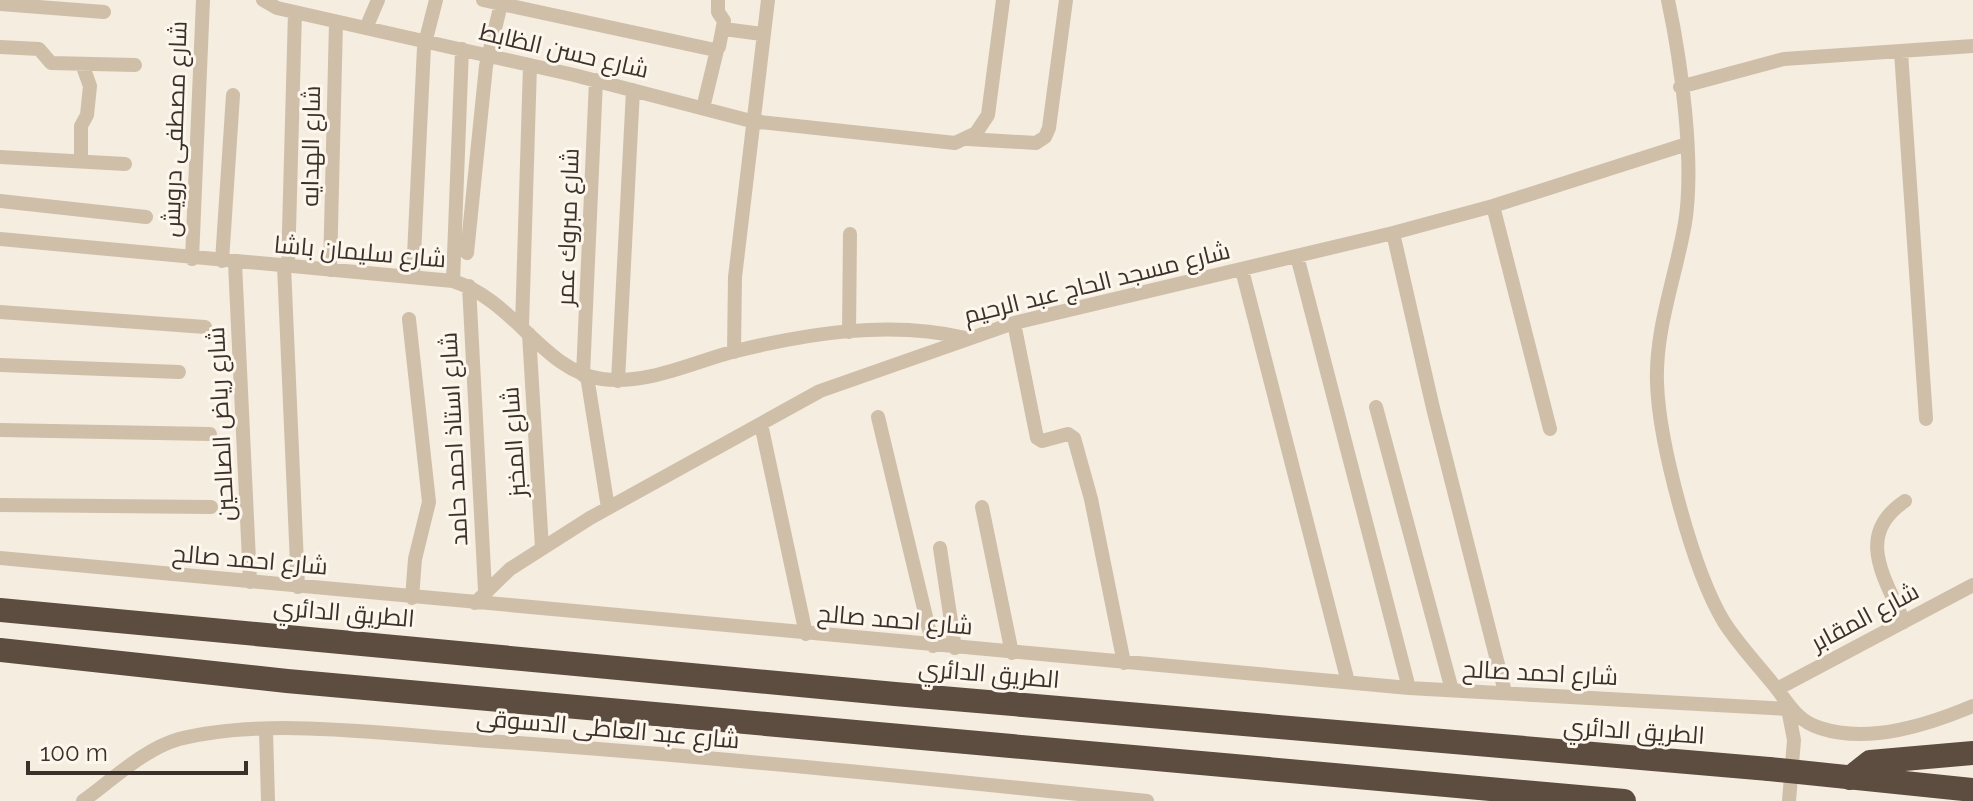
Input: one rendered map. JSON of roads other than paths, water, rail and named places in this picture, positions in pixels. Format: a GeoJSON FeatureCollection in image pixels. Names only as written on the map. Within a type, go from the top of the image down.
{"type":"FeatureCollection","features":[{"type":"Feature","properties":{"kind":"highway"},"geometry":{"type":"LineString","coordinates":[[0,598],[12,611]]}},
{"type":"Feature","properties":{"kind":"highway","name":"الطريق الدائري"},"geometry":{"type":"LineString","coordinates":[[12,611],[1973,790]]}},
{"type":"Feature","properties":{"kind":"highway"},"geometry":{"type":"LineString","coordinates":[[0,650],[287,681],[1624,801]]}},
{"type":"Feature","properties":{"kind":"highway"},"geometry":{"type":"LineString","coordinates":[[1850,778],[1870,762],[1973,753]]}},
{"type":"Feature","properties":{"kind":"street","name":"شارع مصطفى درويش"},"geometry":{"type":"LineString","coordinates":[[192,259],[203,0]]}},
{"type":"Feature","properties":{"kind":"street","name":"شارع حسن الظابط"},"geometry":{"type":"LineString","coordinates":[[263,0],[268,6],[596,80],[751,121],[955,143],[968,139],[1036,143],[1045,137],[1049,128],[1066,0]]}},
{"type":"Feature","properties":{"kind":"street"},"geometry":{"type":"LineString","coordinates":[[366,28],[378,0]]}},
{"type":"Feature","properties":{"kind":"street"},"geometry":{"type":"LineString","coordinates":[[413,276],[425,41],[436,0]]}},
{"type":"Feature","properties":{"kind":"street"},"geometry":{"type":"LineString","coordinates":[[483,0],[717,50]]}},
{"type":"Feature","properties":{"kind":"street"},"geometry":{"type":"LineString","coordinates":[[703,108],[724,29],[718,0]]}},
{"type":"Feature","properties":{"kind":"street"},"geometry":{"type":"LineString","coordinates":[[734,352],[735,277],[751,121],[768,0]]}},
{"type":"Feature","properties":{"kind":"street"},"geometry":{"type":"LineString","coordinates":[[968,139],[984,126],[988,115],[1003,0]]}},
{"type":"Feature","properties":{"kind":"street"},"geometry":{"type":"LineString","coordinates":[[1668,0],[1687,144],[1686,220],[1657,347],[1657,385],[1665,445],[1709,590],[1724,621],[1777,689],[1788,709],[1794,740],[1789,801]]}},
{"type":"Feature","properties":{"kind":"street"},"geometry":{"type":"LineString","coordinates":[[0,4],[104,12]]}},
{"type":"Feature","properties":{"kind":"street"},"geometry":{"type":"LineString","coordinates":[[467,253],[490,56],[501,4]]}},
{"type":"Feature","properties":{"kind":"street"},"geometry":{"type":"LineString","coordinates":[[295,12],[286,267],[298,587]]}},
{"type":"Feature","properties":{"kind":"street","name":"شارع الهدايه"},"geometry":{"type":"LineString","coordinates":[[330,270],[336,22]]}},
{"type":"Feature","properties":{"kind":"street"},"geometry":{"type":"LineString","coordinates":[[724,29],[762,34]]}},
{"type":"Feature","properties":{"kind":"street"},"geometry":{"type":"LineString","coordinates":[[1680,87],[1784,59],[1973,46]]}},
{"type":"Feature","properties":{"kind":"street"},"geometry":{"type":"LineString","coordinates":[[0,47],[37,48],[48,62],[135,65]]}},
{"type":"Feature","properties":{"kind":"street"},"geometry":{"type":"LineString","coordinates":[[453,281],[462,49]]}},
{"type":"Feature","properties":{"kind":"street"},"geometry":{"type":"LineString","coordinates":[[1901,52],[1926,419]]}},
{"type":"Feature","properties":{"kind":"street"},"geometry":{"type":"LineString","coordinates":[[81,161],[81,126],[87,115],[90,86],[82,64]]}},
{"type":"Feature","properties":{"kind":"street","name":"شارع المخبز"},"geometry":{"type":"LineString","coordinates":[[530,65],[526,330],[542,548]]}},
{"type":"Feature","properties":{"kind":"street","name":"شارع مبروك عمر"},"geometry":{"type":"LineString","coordinates":[[596,80],[585,376],[608,508]]}},
{"type":"Feature","properties":{"kind":"street"},"geometry":{"type":"LineString","coordinates":[[618,381],[633,90]]}},
{"type":"Feature","properties":{"kind":"street","name":"شارع رياض الصالحين"},"geometry":{"type":"LineString","coordinates":[[233,95],[228,262],[250,582]]}},
{"type":"Feature","properties":{"kind":"street","name":"شارع مسجد الحاج عبد الرحيم"},"geometry":{"type":"LineString","coordinates":[[475,603],[485,590],[542,548],[820,391],[1014,323],[1393,233],[1493,206],[1687,144]]}},
{"type":"Feature","properties":{"kind":"street"},"geometry":{"type":"LineString","coordinates":[[0,157],[125,164]]}},
{"type":"Feature","properties":{"kind":"street"},"geometry":{"type":"LineString","coordinates":[[0,201],[146,217]]}},
{"type":"Feature","properties":{"kind":"street"},"geometry":{"type":"LineString","coordinates":[[1493,206],[1550,429]]}},
{"type":"Feature","properties":{"kind":"street"},"geometry":{"type":"LineString","coordinates":[[1393,233],[1433,408],[1505,692]]}},
{"type":"Feature","properties":{"kind":"street"},"geometry":{"type":"LineString","coordinates":[[849,332],[850,234]]}},
{"type":"Feature","properties":{"kind":"street","name":"شارع سليمان باشا"},"geometry":{"type":"LineString","coordinates":[[0,239],[453,281],[469,286],[499,304],[561,362],[585,376],[618,381],[734,352],[849,332],[926,329],[967,338]]}},
{"type":"Feature","properties":{"kind":"street"},"geometry":{"type":"LineString","coordinates":[[1297,256],[1409,688]]}},
{"type":"Feature","properties":{"kind":"street"},"geometry":{"type":"LineString","coordinates":[[1242,270],[1348,682]]}},
{"type":"Feature","properties":{"kind":"street","name":"شارع استاذ احمد حامد"},"geometry":{"type":"LineString","coordinates":[[469,286],[485,590]]}},
{"type":"Feature","properties":{"kind":"street"},"geometry":{"type":"LineString","coordinates":[[0,312],[205,327]]}},
{"type":"Feature","properties":{"kind":"street"},"geometry":{"type":"LineString","coordinates":[[409,319],[429,502],[413,573],[412,598]]}},
{"type":"Feature","properties":{"kind":"street"},"geometry":{"type":"LineString","coordinates":[[1014,323],[1037,438],[1042,441],[1068,434],[1074,438],[1091,499],[1124,663]]}},
{"type":"Feature","properties":{"kind":"street"},"geometry":{"type":"LineString","coordinates":[[0,365],[179,372]]}},
{"type":"Feature","properties":{"kind":"street"},"geometry":{"type":"LineString","coordinates":[[1376,407],[1452,690]]}},
{"type":"Feature","properties":{"kind":"street"},"geometry":{"type":"LineString","coordinates":[[878,417],[933,646]]}},
{"type":"Feature","properties":{"kind":"street"},"geometry":{"type":"LineString","coordinates":[[761,424],[806,634]]}},
{"type":"Feature","properties":{"kind":"street"},"geometry":{"type":"LineString","coordinates":[[0,430],[210,434]]}},
{"type":"Feature","properties":{"kind":"street"},"geometry":{"type":"LineString","coordinates":[[1904,622],[1877,558],[1876,541],[1888,512],[1905,501]]}},
{"type":"Feature","properties":{"kind":"street","name":"شارع احمد صالح"},"geometry":{"type":"LineString","coordinates":[[0,505],[211,507]]}},
{"type":"Feature","properties":{"kind":"street"},"geometry":{"type":"LineString","coordinates":[[982,507],[1012,653]]}},
{"type":"Feature","properties":{"kind":"street"},"geometry":{"type":"LineString","coordinates":[[940,548],[955,648]]}},
{"type":"Feature","properties":{"kind":"street","name":"شارع احمد صالح"},"geometry":{"type":"LineString","coordinates":[[0,558],[1409,688],[1788,709]]}},
{"type":"Feature","properties":{"kind":"street","name":"شارع المقابر"},"geometry":{"type":"LineString","coordinates":[[1777,689],[1973,585]]}},
{"type":"Feature","properties":{"kind":"street"},"geometry":{"type":"LineString","coordinates":[[1788,709],[1821,728],[1847,731],[1908,730],[1973,706]]}},
{"type":"Feature","properties":{"kind":"street"},"geometry":{"type":"LineString","coordinates":[[266,731],[268,801]]}},
{"type":"Feature","properties":{"kind":"street","name":"شارع عبد العاطى الدسوقى"},"geometry":{"type":"LineString","coordinates":[[83,801],[160,746],[205,734],[266,731],[367,731],[943,779],[1147,801]]}}]}
